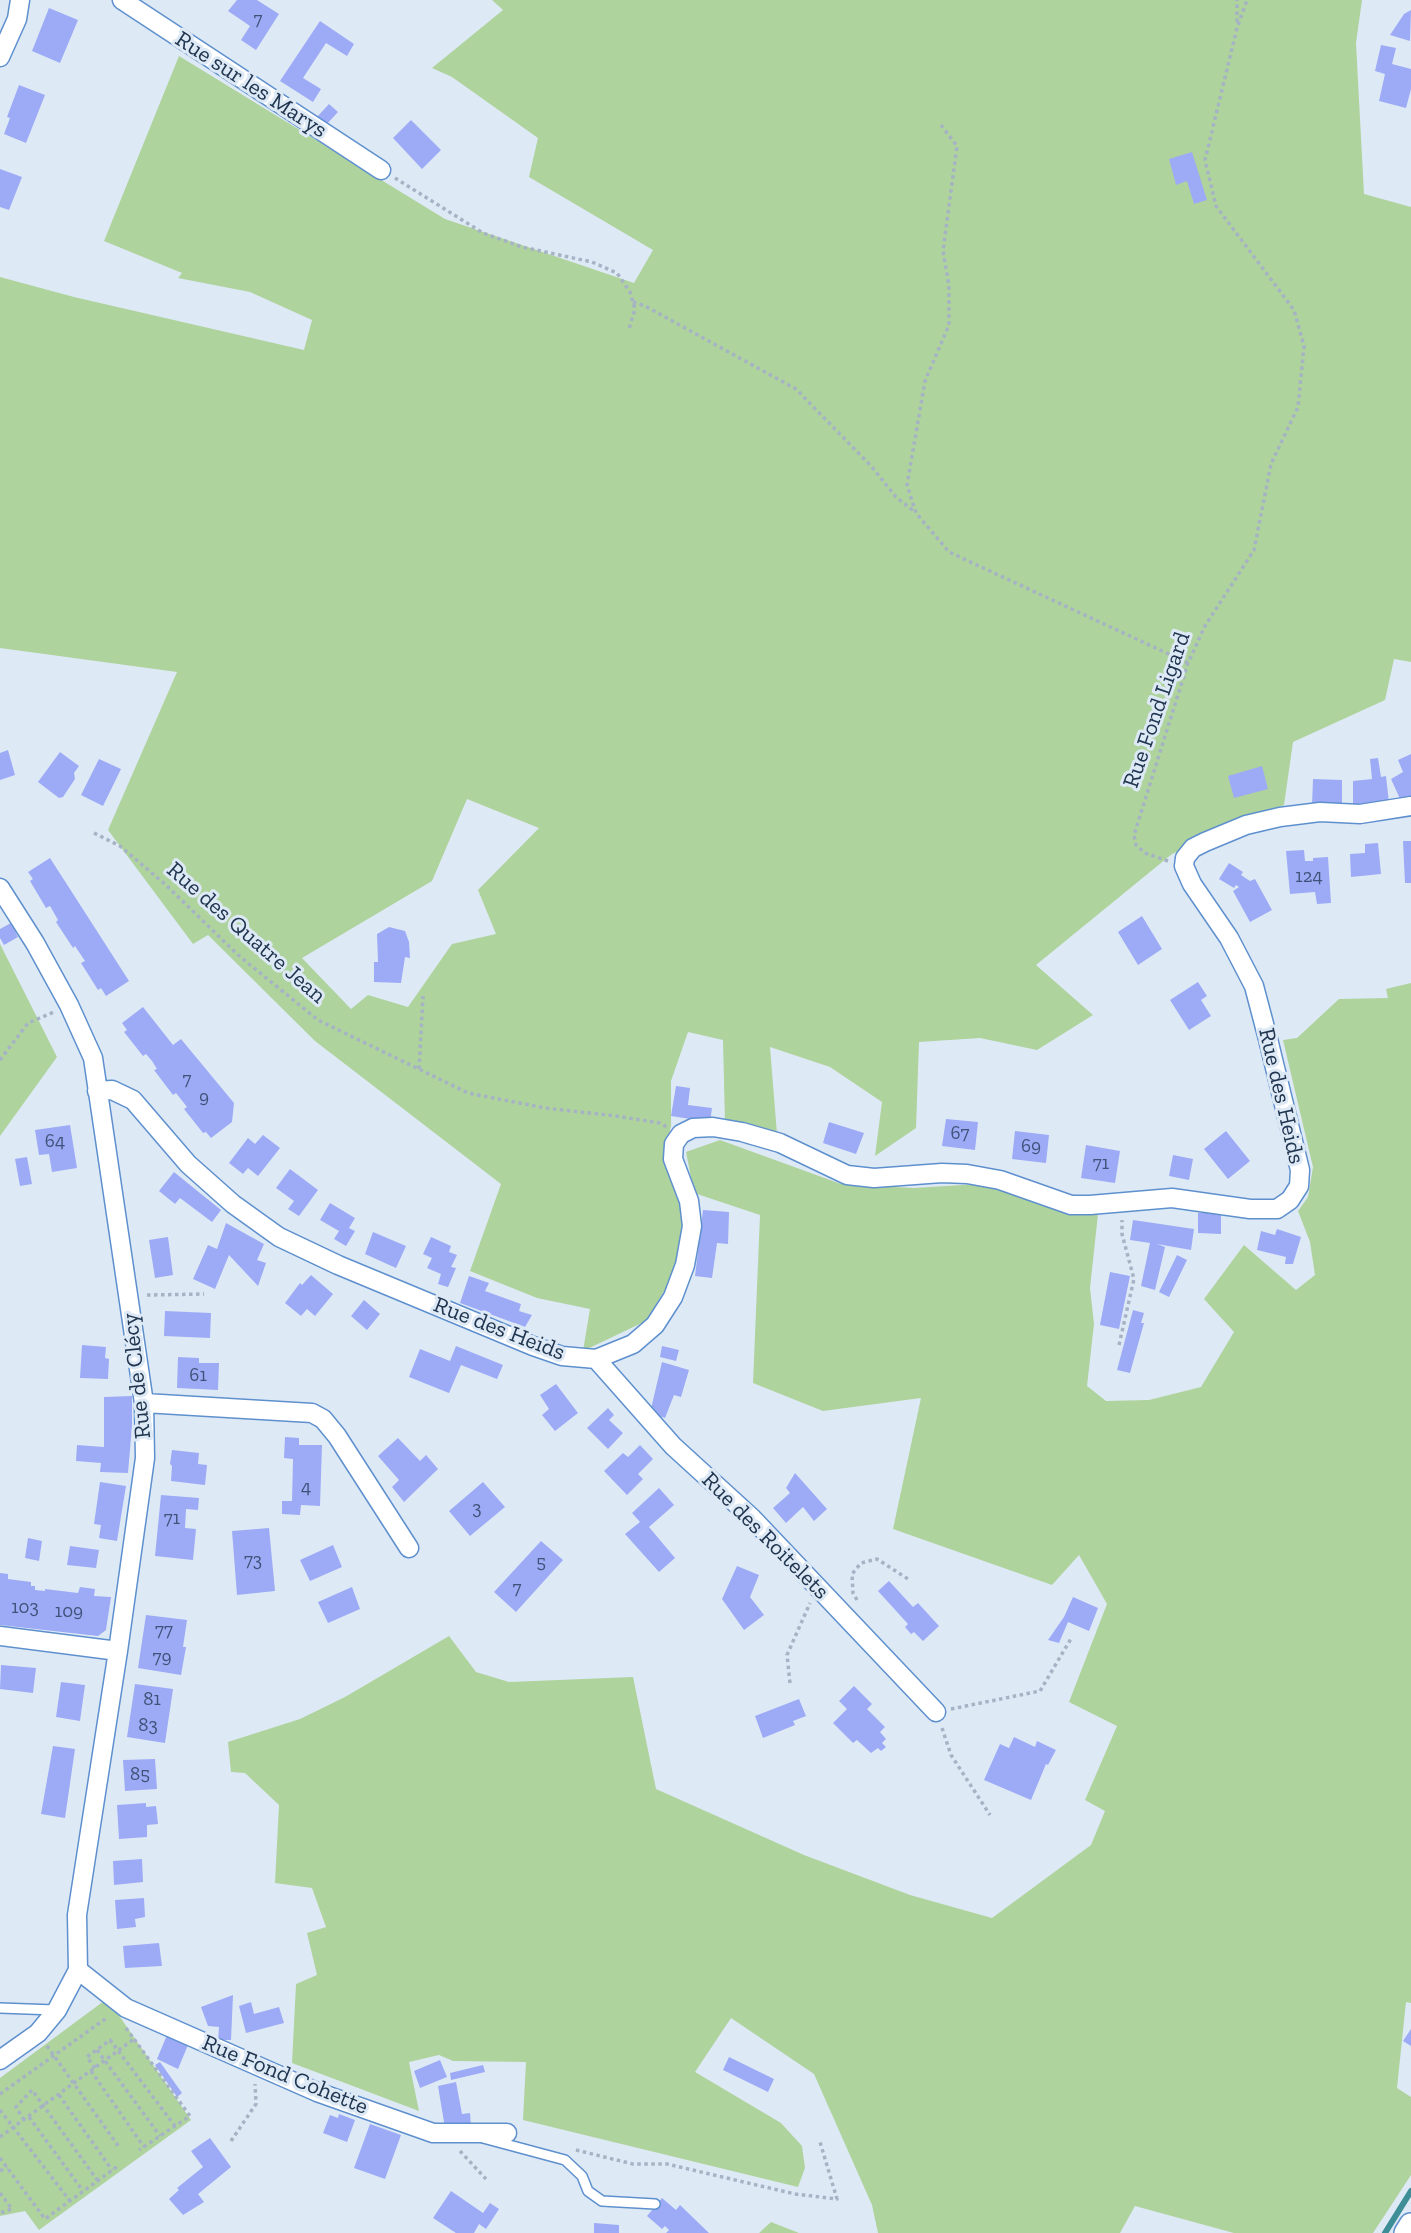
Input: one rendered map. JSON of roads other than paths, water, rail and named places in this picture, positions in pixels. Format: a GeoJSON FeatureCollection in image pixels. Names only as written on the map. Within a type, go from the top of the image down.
{"type":"FeatureCollection","features":[{"type":"Feature","properties":{"kind":"street"},"geometry":{"type":"LineString","coordinates":[[0,57],[17,19],[20,0]]}},
{"type":"Feature","properties":{"kind":"street","name":"Rue sur les Marys"},"geometry":{"type":"LineString","coordinates":[[122,0],[381,170]]}},
{"type":"Feature","properties":{"kind":"street","name":"Rue des Heids"},"geometry":{"type":"LineString","coordinates":[[97,1091],[112,1090],[132,1100],[188,1164],[233,1203],[279,1237],[338,1265],[533,1346],[562,1356],[596,1359],[633,1344],[655,1325],[673,1297],[685,1265],[692,1226],[689,1201],[673,1159],[674,1144],[681,1133],[693,1128],[741,1132],[780,1143],[847,1175],[874,1178],[967,1174],[1000,1180],[1071,1205],[1171,1198],[1250,1209],[1277,1209],[1290,1200],[1299,1186],[1300,1170],[1254,986],[1229,938],[1192,884],[1184,866],[1185,858],[1193,848],[1246,825],[1279,817],[1320,812],[1373,813],[1411,806]]}},
{"type":"Feature","properties":{"kind":"street","name":"Rue de Clécy"},"geometry":{"type":"LineString","coordinates":[[0,888],[23,923],[68,1005],[93,1058],[144,1403],[145,1458],[77,1915],[78,1970]]}},
{"type":"Feature","properties":{"kind":"street","name":"Rue des Roitelets"},"geometry":{"type":"LineString","coordinates":[[596,1359],[673,1446],[752,1518],[936,1712]]}},
{"type":"Feature","properties":{"kind":"street"},"geometry":{"type":"LineString","coordinates":[[144,1403],[312,1413],[323,1419],[337,1436],[409,1548]]}},
{"type":"Feature","properties":{"kind":"street"},"geometry":{"type":"LineString","coordinates":[[0,1636],[118,1651]]}},
{"type":"Feature","properties":{"kind":"street"},"geometry":{"type":"LineString","coordinates":[[0,2060],[38,2033],[57,2010],[78,1970]]}},
{"type":"Feature","properties":{"kind":"street","name":"Rue Fond Cohette"},"geometry":{"type":"LineString","coordinates":[[78,1970],[126,2008],[317,2092],[433,2133],[507,2133]]}},
{"type":"Feature","properties":{"kind":"street"},"geometry":{"type":"LineString","coordinates":[[1406,2233],[1411,2225]]}},
{"type":"Feature","properties":{"kind":"lane"},"geometry":{"type":"LineString","coordinates":[[0,2008],[57,2010]]}},
{"type":"Feature","properties":{"kind":"lane"},"geometry":{"type":"LineString","coordinates":[[471,2133],[491,2141],[565,2160],[582,2176],[588,2190],[602,2201],[655,2204]]}},
{"type":"Feature","properties":{"kind":"waterway"},"geometry":{"type":"LineString","coordinates":[[1385,2233],[1411,2191]]}}]}
